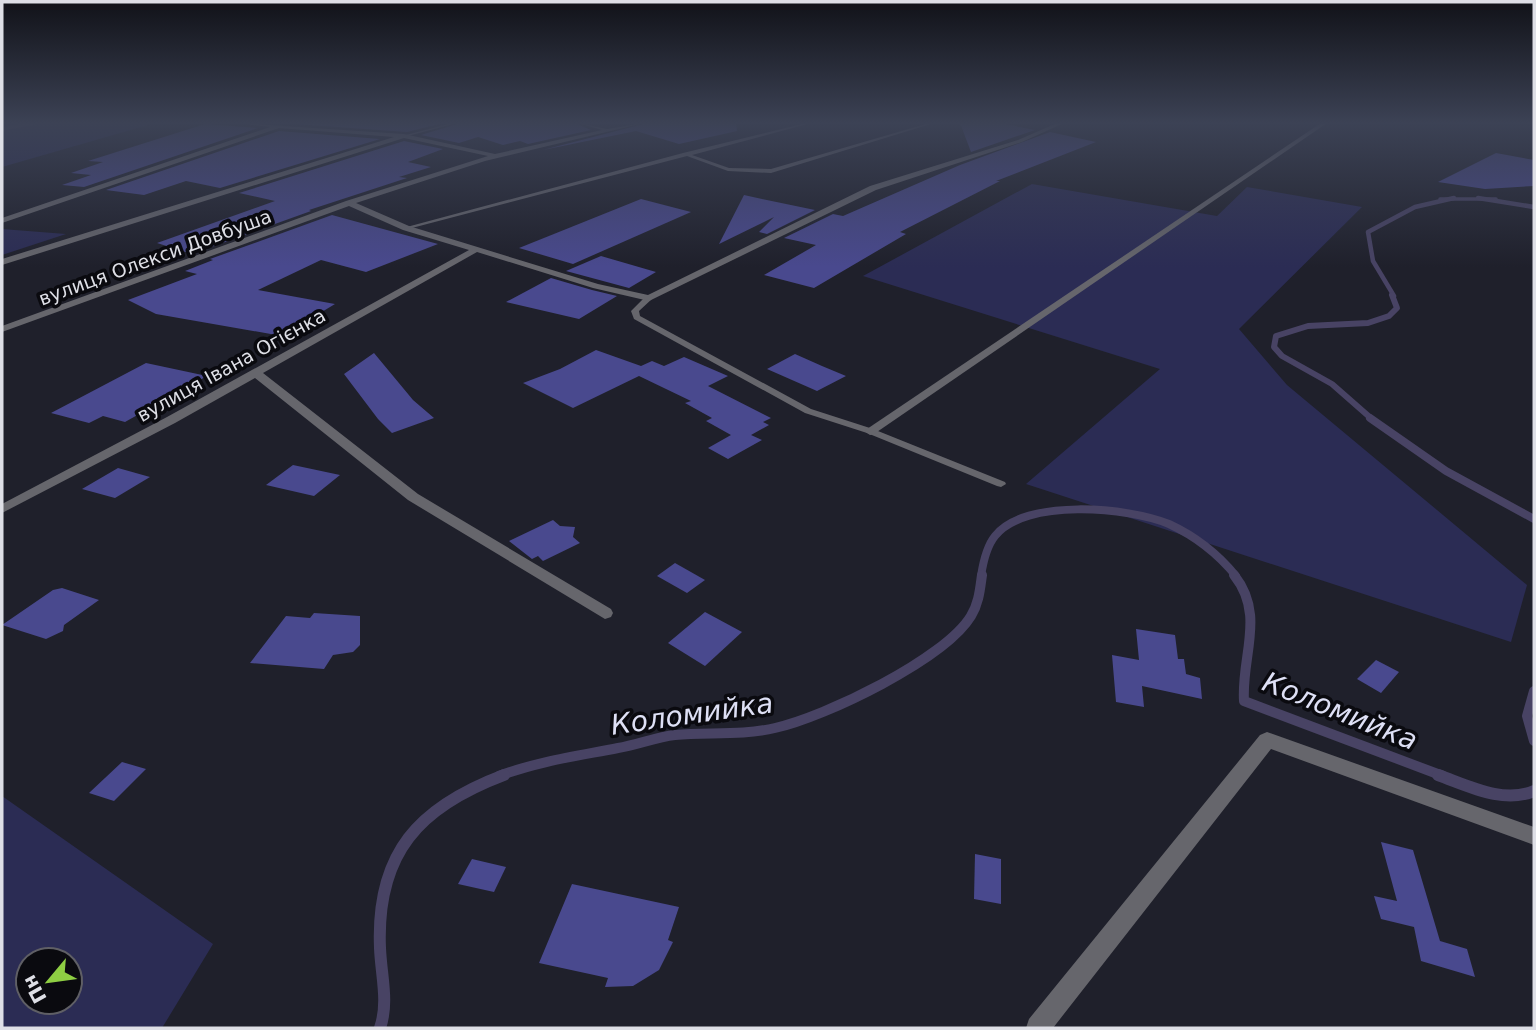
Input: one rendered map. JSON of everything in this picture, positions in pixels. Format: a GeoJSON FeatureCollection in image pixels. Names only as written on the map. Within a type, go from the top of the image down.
{"type":"FeatureCollection","features":[{"type":"Feature","properties":{"kind":"street"},"geometry":{"type":"LineString","coordinates":[[2,221],[148,171]]}},
{"type":"Feature","properties":{"kind":"street"},"geometry":{"type":"LineString","coordinates":[[2,262],[292,171]]}},
{"type":"Feature","properties":{"kind":"street","name":"вулиця Олекси Довбуша"},"geometry":{"type":"LineString","coordinates":[[2,329],[349,203],[445,171]]}},
{"type":"Feature","properties":{"kind":"street"},"geometry":{"type":"LineString","coordinates":[[349,203],[406,228],[596,286],[649,298],[873,188],[926,171]]}},
{"type":"Feature","properties":{"kind":"street"},"geometry":{"type":"LineString","coordinates":[[870,431],[1252,171]]}},
{"type":"Feature","properties":{"kind":"street","name":"вулиця Івана Огієнка"},"geometry":{"type":"LineString","coordinates":[[2,509],[477,249]]}},
{"type":"Feature","properties":{"kind":"street"},"geometry":{"type":"LineString","coordinates":[[2,320],[18,322]]}},
{"type":"Feature","properties":{"kind":"street"},"geometry":{"type":"LineString","coordinates":[[254,372],[414,497],[606,613]]}},
{"type":"Feature","properties":{"kind":"street"},"geometry":{"type":"LineString","coordinates":[[1038,1028],[1266,740],[1534,836]]}},
{"type":"Feature","properties":{"kind":"lane"},"geometry":{"type":"LineString","coordinates":[[406,228],[621,171]]}},
{"type":"Feature","properties":{"kind":"lane"},"geometry":{"type":"LineString","coordinates":[[649,298],[635,311],[636,317],[808,411],[870,431],[1000,484]]}},
{"type":"Feature","properties":{"kind":"shaded area"},"geometry":{"type":"Polygon","coordinates":[[[1032,184],[1217,216],[1247,187],[1362,207],[1239,329],[1287,385],[1527,585],[1511,642],[1026,484],[1160,369],[863,276],[1032,184]]]}},
{"type":"Feature","properties":{"kind":"shaded area"},"geometry":{"type":"Polygon","coordinates":[[[2,229],[66,234],[2,255],[2,229]]]}},
{"type":"Feature","properties":{"kind":"shaded area"},"geometry":{"type":"Polygon","coordinates":[[[2,796],[213,944],[162,1028],[2,1028],[2,796]]]}},
{"type":"Feature","properties":{"kind":"building"},"geometry":{"type":"Polygon","coordinates":[[[131,171],[84,187],[62,185],[91,175],[71,173],[131,171]]]}},
{"type":"Feature","properties":{"kind":"building"},"geometry":{"type":"Polygon","coordinates":[[[162,171],[275,171],[220,188],[186,181],[144,195],[106,190],[162,171]]]}},
{"type":"Feature","properties":{"kind":"building"},"geometry":{"type":"Polygon","coordinates":[[[309,171],[418,171],[399,177],[407,178],[309,210],[311,211],[192,254],[157,243],[275,201],[239,193],[309,171]]]}},
{"type":"Feature","properties":{"kind":"building"},"geometry":{"type":"Polygon","coordinates":[[[946,171],[1021,171],[996,181],[1000,181],[900,232],[906,234],[814,288],[764,275],[816,245],[784,238],[833,214],[843,216],[946,171]]]}},
{"type":"Feature","properties":{"kind":"building"},"geometry":{"type":"Polygon","coordinates":[[[1460,171],[1534,171],[1534,186],[1485,189],[1438,182],[1460,171]]]}},
{"type":"Feature","properties":{"kind":"building"},"geometry":{"type":"Polygon","coordinates":[[[744,195],[815,210],[767,234],[759,232],[774,217],[719,244],[744,195]]]}},
{"type":"Feature","properties":{"kind":"building"},"geometry":{"type":"Polygon","coordinates":[[[641,199],[691,212],[573,264],[519,248],[641,199]]]}},
{"type":"Feature","properties":{"kind":"building"},"geometry":{"type":"Polygon","coordinates":[[[332,215],[438,244],[366,272],[321,260],[258,290],[335,304],[282,336],[156,314],[128,300],[197,274],[185,271],[213,260],[210,259],[332,215]]]}},
{"type":"Feature","properties":{"kind":"building"},"geometry":{"type":"Polygon","coordinates":[[[601,256],[656,272],[629,288],[566,271],[601,256]]]}},
{"type":"Feature","properties":{"kind":"building"},"geometry":{"type":"Polygon","coordinates":[[[551,278],[617,296],[579,319],[506,302],[551,278]]]}},
{"type":"Feature","properties":{"kind":"building"},"geometry":{"type":"Polygon","coordinates":[[[596,350],[641,366],[652,361],[664,366],[684,357],[728,376],[708,386],[771,418],[763,422],[769,425],[751,435],[762,440],[728,459],[708,448],[731,435],[706,421],[712,418],[685,403],[691,401],[639,376],[573,408],[523,383],[560,369],[596,350]]]}},
{"type":"Feature","properties":{"kind":"building"},"geometry":{"type":"Polygon","coordinates":[[[374,353],[413,400],[434,418],[392,433],[378,419],[344,374],[374,353]]]}},
{"type":"Feature","properties":{"kind":"building"},"geometry":{"type":"Polygon","coordinates":[[[795,354],[846,376],[817,391],[767,369],[795,354]]]}},
{"type":"Feature","properties":{"kind":"building"},"geometry":{"type":"Polygon","coordinates":[[[146,363],[207,376],[125,422],[103,416],[89,423],[51,413],[146,363]]]}},
{"type":"Feature","properties":{"kind":"building"},"geometry":{"type":"Polygon","coordinates":[[[293,465],[340,475],[314,496],[266,485],[293,465]]]}},
{"type":"Feature","properties":{"kind":"building"},"geometry":{"type":"Polygon","coordinates":[[[118,468],[150,477],[115,498],[82,489],[118,468]]]}},
{"type":"Feature","properties":{"kind":"building"},"geometry":{"type":"Polygon","coordinates":[[[553,520],[560,526],[575,527],[573,537],[580,543],[543,561],[538,556],[532,559],[509,541],[553,520]]]}},
{"type":"Feature","properties":{"kind":"building"},"geometry":{"type":"Polygon","coordinates":[[[675,563],[705,580],[687,593],[657,576],[675,563]]]}},
{"type":"Feature","properties":{"kind":"building"},"geometry":{"type":"Polygon","coordinates":[[[62,588],[99,600],[64,625],[63,631],[46,639],[2,625],[53,590],[62,588]]]}},
{"type":"Feature","properties":{"kind":"building"},"geometry":{"type":"Polygon","coordinates":[[[705,612],[742,632],[705,666],[668,643],[705,612]]]}},
{"type":"Feature","properties":{"kind":"building"},"geometry":{"type":"Polygon","coordinates":[[[314,613],[360,616],[360,645],[353,652],[333,655],[324,669],[250,663],[286,616],[310,618],[314,613]]]}},
{"type":"Feature","properties":{"kind":"building"},"geometry":{"type":"Polygon","coordinates":[[[1136,629],[1175,635],[1178,659],[1184,659],[1186,674],[1200,678],[1202,699],[1142,686],[1144,707],[1116,702],[1112,655],[1139,660],[1136,629]]]}},
{"type":"Feature","properties":{"kind":"building"},"geometry":{"type":"Polygon","coordinates":[[[1376,660],[1399,672],[1381,693],[1357,679],[1376,660]]]}},
{"type":"Feature","properties":{"kind":"building"},"geometry":{"type":"Polygon","coordinates":[[[122,762],[146,769],[114,801],[89,793],[122,762]]]}},
{"type":"Feature","properties":{"kind":"building"},"geometry":{"type":"Polygon","coordinates":[[[1381,842],[1413,850],[1440,941],[1467,949],[1475,977],[1421,961],[1414,927],[1381,919],[1374,896],[1397,901],[1381,842]]]}},
{"type":"Feature","properties":{"kind":"building"},"geometry":{"type":"Polygon","coordinates":[[[975,854],[1001,859],[1001,904],[974,899],[975,854]]]}},
{"type":"Feature","properties":{"kind":"building"},"geometry":{"type":"Polygon","coordinates":[[[472,859],[506,867],[494,892],[458,884],[472,859]]]}},
{"type":"Feature","properties":{"kind":"building"},"geometry":{"type":"Polygon","coordinates":[[[572,884],[679,907],[668,940],[673,942],[659,970],[633,986],[605,987],[608,978],[539,963],[572,884]]]}},
{"type":"Feature","properties":{"kind":"waterway","name":"Коломийка"},"geometry":{"type":"LineString","coordinates":[[1450,199],[1454,198]]}},
{"type":"Feature","properties":{"kind":"waterway","name":"Коломийка"},"geometry":{"type":"LineString","coordinates":[[1478,198],[1484,199]]}},
{"type":"Feature","properties":{"kind":"waterway","name":"Коломийка"},"geometry":{"type":"LineString","coordinates":[[1440,199],[1450,199]]}},
{"type":"Feature","properties":{"kind":"waterway","name":"Коломийка"},"geometry":{"type":"LineString","coordinates":[[1394,296],[1373,261],[1368,232],[1415,207],[1450,199]]}},
{"type":"Feature","properties":{"kind":"waterway","name":"Коломийка"},"geometry":{"type":"LineString","coordinates":[[1450,199],[1484,199]]}},
{"type":"Feature","properties":{"kind":"waterway","name":"Коломийка"},"geometry":{"type":"LineString","coordinates":[[1484,199],[1496,199]]}},
{"type":"Feature","properties":{"kind":"waterway","name":"Коломийка"},"geometry":{"type":"LineString","coordinates":[[1484,199],[1534,207]]}},
{"type":"Feature","properties":{"kind":"waterway","name":"Коломийка"},"geometry":{"type":"LineString","coordinates":[[1373,420],[1332,384],[1282,356],[1274,347],[1276,336],[1308,326],[1368,323],[1389,316],[1397,308],[1392,295]]}},
{"type":"Feature","properties":{"kind":"waterway","name":"Коломийка"},"geometry":{"type":"LineString","coordinates":[[1370,418],[1446,471],[1534,519]]}},
{"type":"Feature","properties":{"kind":"waterway","name":"Коломийка"},"geometry":{"type":"LineString","coordinates":[[981,576],[989,545],[1009,524],[1029,516],[1078,509],[1129,513],[1169,524],[1206,546],[1236,576]]}},
{"type":"Feature","properties":{"kind":"waterway","name":"Коломийка"},"geometry":{"type":"LineString","coordinates":[[499,776],[543,763],[668,736],[737,733],[775,728],[823,712],[911,667],[957,633],[974,611],[982,575]]}},
{"type":"Feature","properties":{"kind":"waterway","name":"Коломийка"},"geometry":{"type":"LineString","coordinates":[[1234,575],[1249,605],[1250,636],[1244,701],[1443,776]]}},
{"type":"Feature","properties":{"kind":"waterway","name":"Коломийка"},"geometry":{"type":"LineString","coordinates":[[1534,691],[1527,716],[1534,741]]}},
{"type":"Feature","properties":{"kind":"waterway","name":"Коломийка"},"geometry":{"type":"LineString","coordinates":[[380,1028],[384,998],[380,948],[381,915],[386,885],[395,860],[409,838],[426,819],[448,802],[504,775]]}},
{"type":"Feature","properties":{"kind":"waterway","name":"Коломийка"},"geometry":{"type":"LineString","coordinates":[[1438,775],[1498,795],[1510,796],[1534,791]]}}]}
